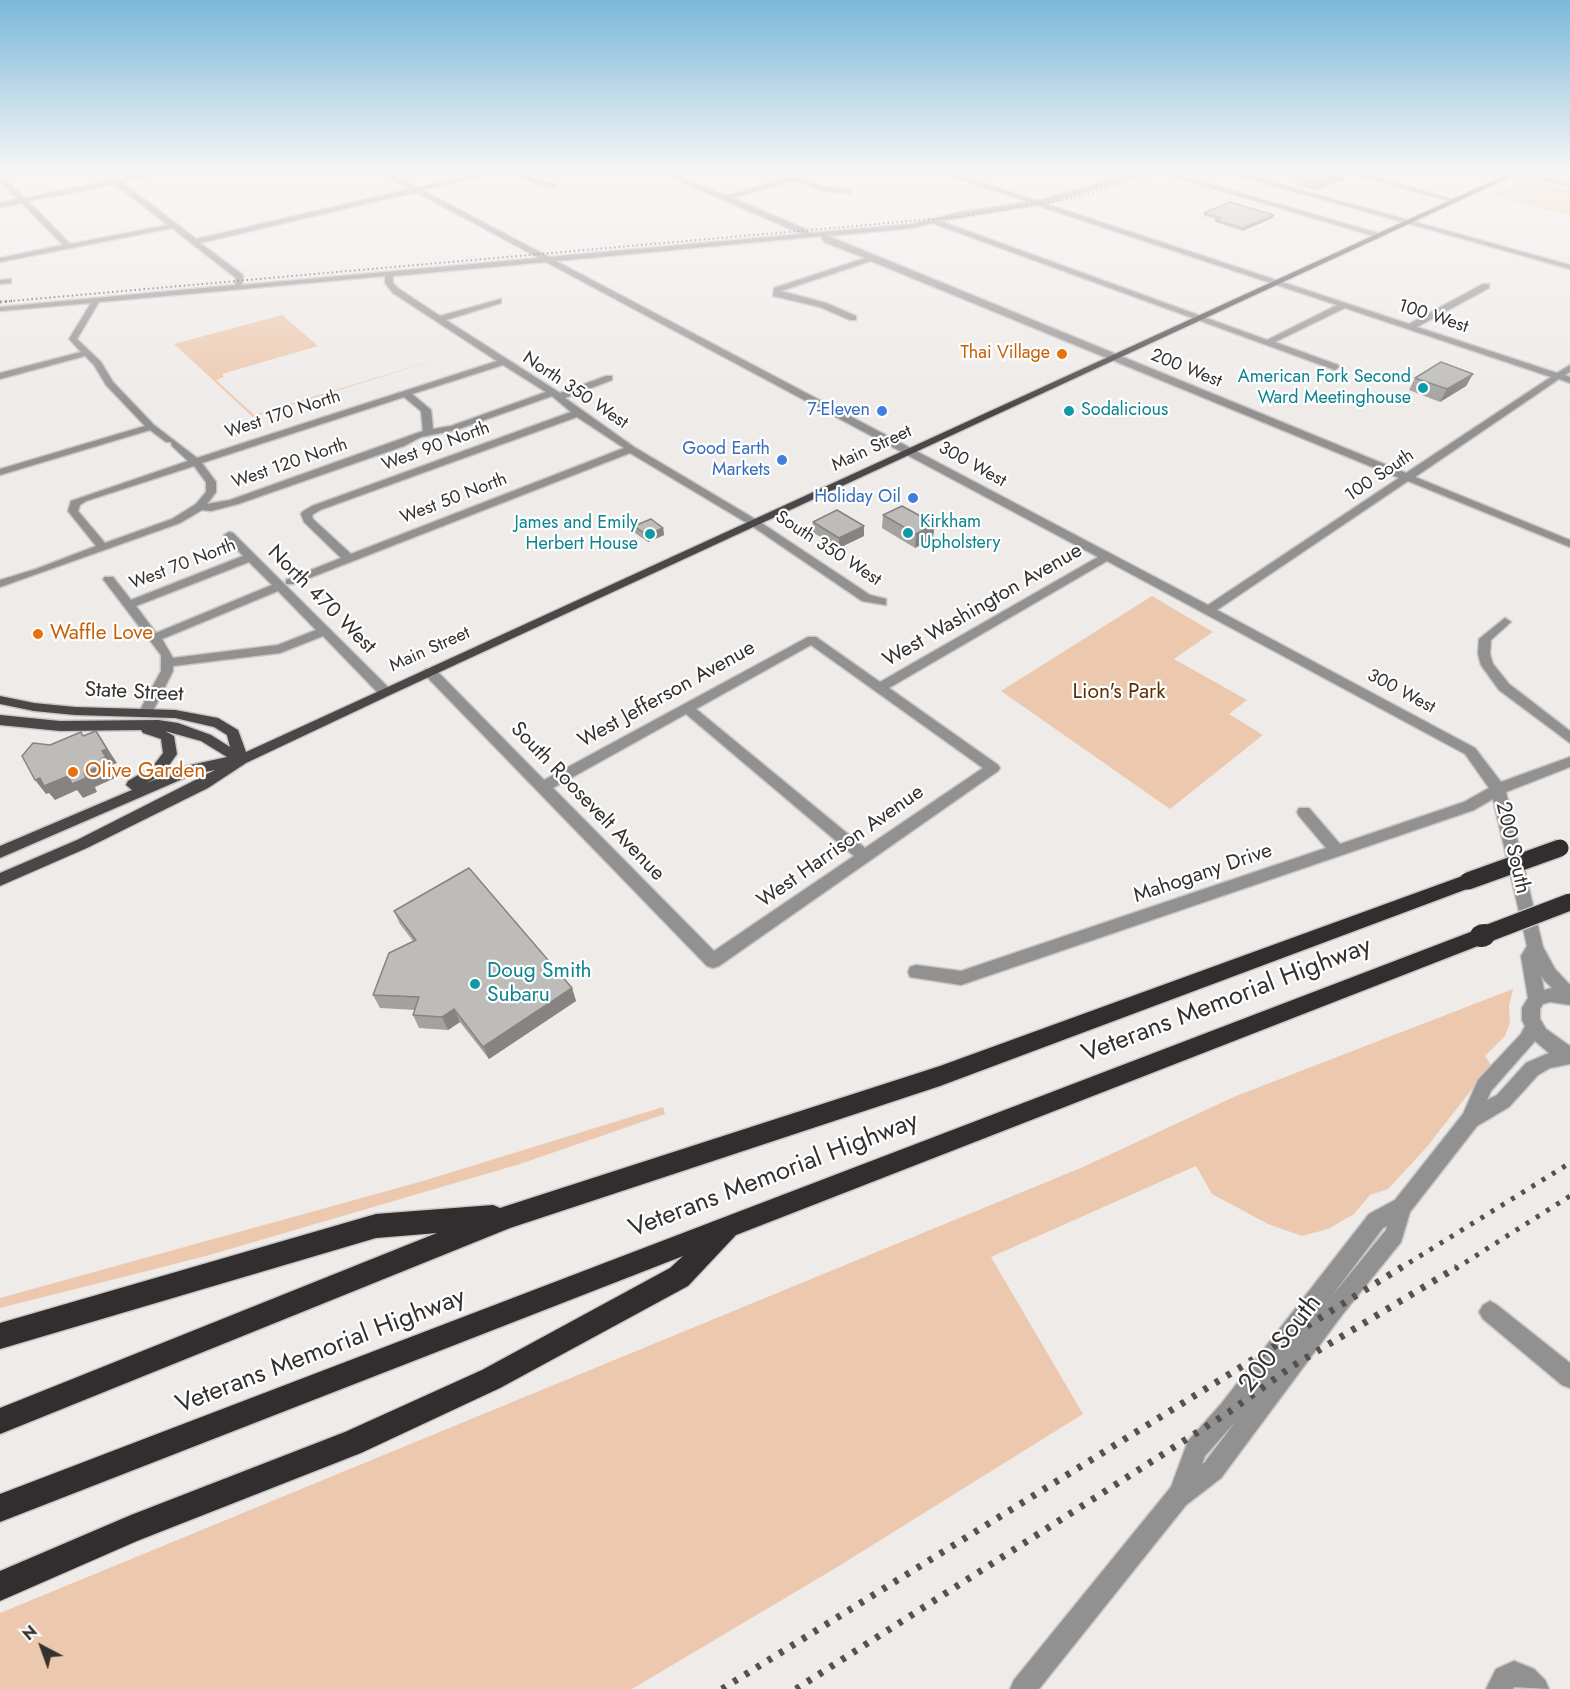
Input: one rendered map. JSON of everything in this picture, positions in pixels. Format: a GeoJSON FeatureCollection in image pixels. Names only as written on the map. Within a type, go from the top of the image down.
{"type":"FeatureCollection","features":[{"type":"Feature","properties":{"kind":"highway","name":"Veterans Memorial Highway"},"geometry":{"type":"LineString","coordinates":[[0,1421],[510,1216],[940,1076],[1565,846]]}},
{"type":"Feature","properties":{"kind":"highway","name":"Veterans Memorial Highway"},"geometry":{"type":"LineString","coordinates":[[0,1508],[1570,902]]}},
{"type":"Feature","properties":{"kind":"highway"},"geometry":{"type":"LineString","coordinates":[[0,1336],[376,1226],[510,1216]]}},
{"type":"Feature","properties":{"kind":"highway"},"geometry":{"type":"LineString","coordinates":[[0,1586],[131,1529],[351,1443],[491,1379],[679,1278],[732,1224]]}},
{"type":"Feature","properties":{"kind":"main road","name":"Main Street"},"geometry":{"type":"LineString","coordinates":[[0,880],[203,784],[242,759],[385,692],[756,524],[1348,251]]}},
{"type":"Feature","properties":{"kind":"main road","name":"State Street"},"geometry":{"type":"LineString","coordinates":[[0,700],[34,707],[75,711],[175,714],[218,723],[233,734],[242,759]]}},
{"type":"Feature","properties":{"kind":"main road"},"geometry":{"type":"LineString","coordinates":[[0,720],[25,724],[130,726]]}},
{"type":"Feature","properties":{"kind":"main road","name":"State Street"},"geometry":{"type":"LineString","coordinates":[[130,726],[158,724],[178,728],[206,738],[242,759]]}},
{"type":"Feature","properties":{"kind":"main road","name":"State Street"},"geometry":{"type":"LineString","coordinates":[[43,833],[69,816],[145,780],[165,762],[170,754],[167,736],[158,731],[130,726]]}},
{"type":"Feature","properties":{"kind":"main road","name":"Main Street"},"geometry":{"type":"LineString","coordinates":[[0,852],[191,770],[242,759]]}},
{"type":"Feature","properties":{"kind":"street"},"geometry":{"type":"LineString","coordinates":[[0,260],[49,251]]}},
{"type":"Feature","properties":{"kind":"street"},"geometry":{"type":"LineString","coordinates":[[206,251],[240,277],[238,288]]}},
{"type":"Feature","properties":{"kind":"street","name":"300 West"},"geometry":{"type":"LineString","coordinates":[[530,251],[1424,725],[1470,751],[1498,789]]}},
{"type":"Feature","properties":{"kind":"street"},"geometry":{"type":"LineString","coordinates":[[0,309],[647,251]]}},
{"type":"Feature","properties":{"kind":"street","name":"200 West"},"geometry":{"type":"LineString","coordinates":[[854,251],[1570,544]]}},
{"type":"Feature","properties":{"kind":"street"},"geometry":{"type":"LineString","coordinates":[[1014,251],[1335,367]]}},
{"type":"Feature","properties":{"kind":"street","name":"100 West"},"geometry":{"type":"LineString","coordinates":[[1180,251],[1570,380]]}},
{"type":"Feature","properties":{"kind":"street"},"geometry":{"type":"LineString","coordinates":[[1512,251],[1570,267]]}},
{"type":"Feature","properties":{"kind":"street"},"geometry":{"type":"LineString","coordinates":[[853,318],[823,305],[776,294],[783,287],[872,258]]}},
{"type":"Feature","properties":{"kind":"street","name":"North 350 West"},"geometry":{"type":"LineString","coordinates":[[389,274],[389,283],[396,291],[556,395],[631,449],[756,524]]}},
{"type":"Feature","properties":{"kind":"street"},"geometry":{"type":"LineString","coordinates":[[1410,327],[1486,286]]}},
{"type":"Feature","properties":{"kind":"street"},"geometry":{"type":"LineString","coordinates":[[96,301],[73,339],[98,364],[109,382],[151,427],[195,461],[211,482],[211,492],[200,506]]}},
{"type":"Feature","properties":{"kind":"street"},"geometry":{"type":"LineString","coordinates":[[439,319],[498,301]]}},
{"type":"Feature","properties":{"kind":"street"},"geometry":{"type":"LineString","coordinates":[[1269,342],[1344,305]]}},
{"type":"Feature","properties":{"kind":"street"},"geometry":{"type":"LineString","coordinates":[[0,376],[86,353]]}},
{"type":"Feature","properties":{"kind":"street","name":"West 170 North"},"geometry":{"type":"LineString","coordinates":[[103,548],[73,511],[75,503],[195,461],[502,362]]}},
{"type":"Feature","properties":{"kind":"street","name":"100 South"},"geometry":{"type":"LineString","coordinates":[[1208,611],[1570,368]]}},
{"type":"Feature","properties":{"kind":"street","name":"West 120 North"},"geometry":{"type":"LineString","coordinates":[[0,584],[176,521],[200,506],[211,508],[234,502],[428,432],[453,428],[609,378]]}},
{"type":"Feature","properties":{"kind":"street"},"geometry":{"type":"LineString","coordinates":[[405,393],[424,406],[428,418],[428,432]]}},
{"type":"Feature","properties":{"kind":"street","name":"West 90 North"},"geometry":{"type":"LineString","coordinates":[[349,559],[308,520],[306,514],[316,508],[578,413]]}},
{"type":"Feature","properties":{"kind":"street"},"geometry":{"type":"LineString","coordinates":[[0,472],[151,427]]}},
{"type":"Feature","properties":{"kind":"street","name":"West 50 North"},"geometry":{"type":"LineString","coordinates":[[154,638],[285,584],[631,449]]}},
{"type":"Feature","properties":{"kind":"street","name":"South 350 West"},"geometry":{"type":"LineString","coordinates":[[756,524],[866,598],[882,603]]}},
{"type":"Feature","properties":{"kind":"street","name":"North 470 West"},"geometry":{"type":"LineString","coordinates":[[229,535],[251,557],[285,584],[325,632],[385,692]]}},
{"type":"Feature","properties":{"kind":"street","name":"West 70 North"},"geometry":{"type":"LineString","coordinates":[[128,605],[251,557]]}},
{"type":"Feature","properties":{"kind":"street","name":"West Washington Avenue"},"geometry":{"type":"LineString","coordinates":[[880,688],[1106,557]]}},
{"type":"Feature","properties":{"kind":"street"},"geometry":{"type":"LineString","coordinates":[[109,579],[167,655],[169,663],[146,712]]}},
{"type":"Feature","properties":{"kind":"street"},"geometry":{"type":"LineString","coordinates":[[1505,622],[1485,639],[1486,665],[1504,687],[1570,738]]}},
{"type":"Feature","properties":{"kind":"street"},"geometry":{"type":"LineString","coordinates":[[169,663],[280,649],[325,632]]}},
{"type":"Feature","properties":{"kind":"street","name":"West Jefferson Avenue"},"geometry":{"type":"LineString","coordinates":[[543,787],[812,640],[880,688]]}},
{"type":"Feature","properties":{"kind":"street","name":"South Roosevelt Avenue"},"geometry":{"type":"LineString","coordinates":[[430,672],[713,961]]}},
{"type":"Feature","properties":{"kind":"street","name":"West Harrison Avenue"},"geometry":{"type":"LineString","coordinates":[[713,961],[993,768],[880,688]]}},
{"type":"Feature","properties":{"kind":"street"},"geometry":{"type":"LineString","coordinates":[[687,708],[865,857]]}},
{"type":"Feature","properties":{"kind":"street","name":"200 South"},"geometry":{"type":"LineString","coordinates":[[1570,762],[1498,789],[1536,947],[1549,974],[1570,997]]}},
{"type":"Feature","properties":{"kind":"street","name":"Mahogany Drive"},"geometry":{"type":"LineString","coordinates":[[916,972],[961,978],[1468,806],[1498,789]]}},
{"type":"Feature","properties":{"kind":"street"},"geometry":{"type":"LineString","coordinates":[[1304,812],[1337,851]]}},
{"type":"Feature","properties":{"kind":"street","name":"200 South"},"geometry":{"type":"LineString","coordinates":[[1023,1689],[1179,1495],[1213,1470],[1335,1308],[1394,1235],[1402,1208],[1470,1120],[1484,1086],[1527,1039],[1535,1026],[1531,1008],[1537,999],[1529,956],[1536,947]]}},
{"type":"Feature","properties":{"kind":"street"},"geometry":{"type":"LineString","coordinates":[[1537,999],[1550,995],[1570,997]]}},
{"type":"Feature","properties":{"kind":"street"},"geometry":{"type":"LineString","coordinates":[[1535,1026],[1555,1047],[1570,1055]]}},
{"type":"Feature","properties":{"kind":"street","name":"200 South"},"geometry":{"type":"LineString","coordinates":[[1470,1120],[1503,1101],[1532,1069],[1547,1061],[1570,1055]]}},
{"type":"Feature","properties":{"kind":"street"},"geometry":{"type":"LineString","coordinates":[[1490,1312],[1570,1377]]}},
{"type":"Feature","properties":{"kind":"street"},"geometry":{"type":"LineString","coordinates":[[1507,1682],[1525,1678],[1536,1689]]}},
{"type":"Feature","properties":{"kind":"green space"},"geometry":{"type":"Polygon","coordinates":[[[282,315],[318,346],[222,374],[224,377],[216,380],[254,415],[470,349],[253,417],[174,344],[282,315]]]}},
{"type":"Feature","properties":{"kind":"green space","name":"Lion's Park"},"geometry":{"type":"Polygon","coordinates":[[[1152,596],[1213,632],[1174,659],[1247,700],[1229,714],[1263,735],[1170,809],[1001,691],[1152,596]]]}},
{"type":"Feature","properties":{"kind":"green space"},"geometry":{"type":"Polygon","coordinates":[[[1513,989],[1509,1006],[1510,1023],[1505,1036],[1485,1056],[1491,1065],[1426,1148],[1388,1189],[1370,1195],[1354,1214],[1328,1229],[1302,1236],[1268,1224],[1212,1194],[1196,1166],[991,1257],[1083,1414],[834,1569],[632,1689],[0,1689],[0,1613],[1083,1167],[1236,1096],[1513,989]]]}},
{"type":"Feature","properties":{"kind":"green space"},"geometry":{"type":"Polygon","coordinates":[[[663,1107],[665,1114],[520,1164],[206,1256],[0,1308],[0,1298],[423,1181],[663,1107]]]}},
{"type":"Feature","properties":{"kind":"building"},"geometry":{"type":"Polygon","coordinates":[[[1441,362],[1473,374],[1447,389],[1415,378],[1441,362]]]}},
{"type":"Feature","properties":{"kind":"building"},"geometry":{"type":"Polygon","coordinates":[[[902,506],[935,524],[916,534],[883,515],[902,506]]]}},
{"type":"Feature","properties":{"kind":"building"},"geometry":{"type":"Polygon","coordinates":[[[837,510],[864,526],[839,538],[813,522],[837,510]]]}},
{"type":"Feature","properties":{"kind":"building"},"geometry":{"type":"Polygon","coordinates":[[[651,519],[663,528],[647,535],[634,526],[651,519]]]}},
{"type":"Feature","properties":{"kind":"building"},"geometry":{"type":"Polygon","coordinates":[[[96,731],[107,749],[102,751],[106,757],[101,759],[105,764],[84,773],[86,778],[72,784],[68,776],[44,786],[40,778],[35,780],[22,756],[33,743],[50,745],[81,732],[83,736],[96,731]]]}},
{"type":"Feature","properties":{"kind":"building","name":"Doug Smith Subaru"},"geometry":{"type":"Polygon","coordinates":[[[469,868],[572,988],[483,1047],[454,1009],[442,1017],[413,1015],[419,997],[373,995],[389,953],[416,940],[394,911],[469,868]]]}},
{"type":"Feature","properties":{"kind":"railway"},"geometry":{"type":"LineString","coordinates":[[12,301],[0,302],[576,251]]}},
{"type":"Feature","properties":{"kind":"railway"},"geometry":{"type":"LineString","coordinates":[[1399,1269],[1570,1163]]}},
{"type":"Feature","properties":{"kind":"railway"},"geometry":{"type":"LineString","coordinates":[[1455,1269],[1570,1196]]}},
{"type":"Feature","properties":{"kind":"railway"},"geometry":{"type":"LineString","coordinates":[[722,1689],[1402,1267]]}},
{"type":"Feature","properties":{"kind":"railway"},"geometry":{"type":"LineString","coordinates":[[796,1689],[1229,1412],[1291,1367],[1457,1267]]}},
{"type":"Feature","properties":{"kind":"place","name":"Thai Village"},"geometry":{"type":"Point","coordinates":[1062,354]}},
{"type":"Feature","properties":{"kind":"place","name":"American Fork Second Ward Meetinghouse"},"geometry":{"type":"Point","coordinates":[1423,388]}},
{"type":"Feature","properties":{"kind":"place","name":"7-Eleven"},"geometry":{"type":"Point","coordinates":[882,411]}},
{"type":"Feature","properties":{"kind":"place","name":"Sodalicious"},"geometry":{"type":"Point","coordinates":[1069,411]}},
{"type":"Feature","properties":{"kind":"place","name":"Good Earth Markets"},"geometry":{"type":"Point","coordinates":[782,460]}},
{"type":"Feature","properties":{"kind":"place","name":"Holiday Oil"},"geometry":{"type":"Point","coordinates":[913,498]}},
{"type":"Feature","properties":{"kind":"place","name":"Kirkham Upholstery"},"geometry":{"type":"Point","coordinates":[908,533]}},
{"type":"Feature","properties":{"kind":"place","name":"James and Emily Herbert House"},"geometry":{"type":"Point","coordinates":[650,534]}},
{"type":"Feature","properties":{"kind":"place","name":"Waffle Love"},"geometry":{"type":"Point","coordinates":[38,634]}},
{"type":"Feature","properties":{"kind":"place","name":"Olive Garden"},"geometry":{"type":"Point","coordinates":[73,772]}},
{"type":"Feature","properties":{"kind":"place","name":"Doug Smith Subaru"},"geometry":{"type":"Point","coordinates":[475,984]}}]}
